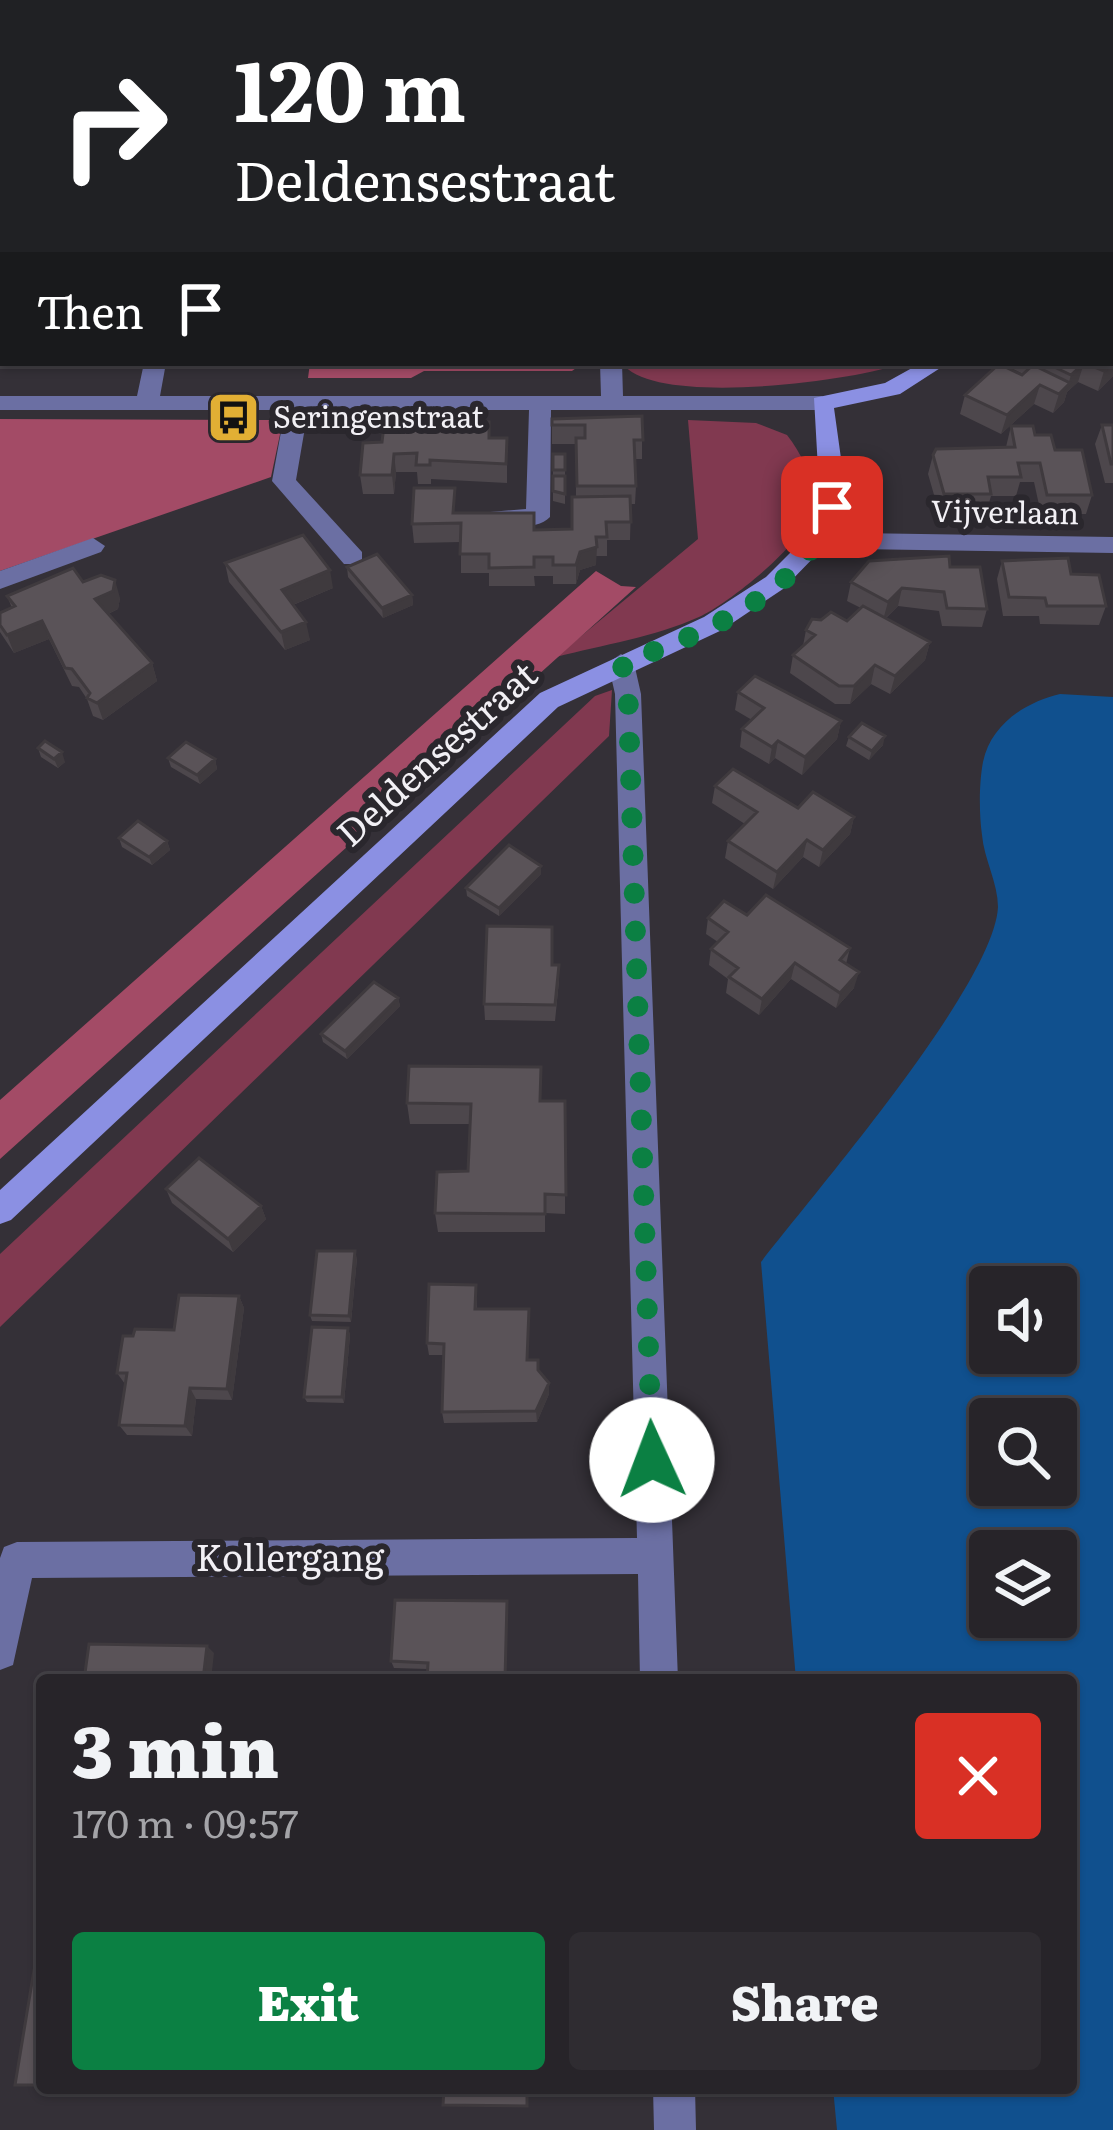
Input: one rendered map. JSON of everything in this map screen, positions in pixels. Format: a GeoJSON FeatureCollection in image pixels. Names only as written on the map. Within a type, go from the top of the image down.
{"type":"FeatureCollection","features":[{"type":"Feature","properties":{"kind":"street"},"geometry":{"type":"LineString","coordinates":[[147,403],[154,366]]}},
{"type":"Feature","properties":{"kind":"street"},"geometry":{"type":"LineString","coordinates":[[611,366],[612,404]]}},
{"type":"Feature","properties":{"kind":"street"},"geometry":{"type":"LineString","coordinates":[[0,403],[821,403],[892,389],[933,366]]}},
{"type":"Feature","properties":{"kind":"street"},"geometry":{"type":"LineString","coordinates":[[468,520],[538,517],[540,402]]}},
{"type":"Feature","properties":{"kind":"street"},"geometry":{"type":"LineString","coordinates":[[298,403],[284,481],[353,558]]}},
{"type":"Feature","properties":{"kind":"street"},"geometry":{"type":"LineString","coordinates":[[821,403],[832,507],[825,531]]}},
{"type":"Feature","properties":{"kind":"street","name":"Vijverlaan"},"geometry":{"type":"LineString","coordinates":[[825,531],[856,541],[1113,545]]}},
{"type":"Feature","properties":{"kind":"street","name":"Deldensestraat"},"geometry":{"type":"LineString","coordinates":[[0,1210],[549,700],[736,615],[780,580],[825,531]]}},
{"type":"Feature","properties":{"kind":"street"},"geometry":{"type":"LineString","coordinates":[[0,580],[93,546]]}},
{"type":"Feature","properties":{"kind":"street"},"geometry":{"type":"LineString","coordinates":[[622,663],[629,718],[659,1674]]}},
{"type":"Feature","properties":{"kind":"street","name":"Kollergang"},"geometry":{"type":"LineString","coordinates":[[0,1652],[17,1561],[655,1556]]}},
{"type":"Feature","properties":{"kind":"street"},"geometry":{"type":"LineString","coordinates":[[674,2094],[675,2130]]}},
{"type":"Feature","properties":{"kind":"shaded area"},"geometry":{"type":"Polygon","coordinates":[[[310,366],[579,366],[572,371],[424,371],[411,378],[308,378],[310,366]]]}},
{"type":"Feature","properties":{"kind":"shaded area"},"geometry":{"type":"Polygon","coordinates":[[[626,366],[893,366],[756,387],[672,385],[641,377],[626,366]]]}},
{"type":"Feature","properties":{"kind":"shaded area"},"geometry":{"type":"Polygon","coordinates":[[[0,419],[283,420],[271,477],[0,571],[0,419]]]}},
{"type":"Feature","properties":{"kind":"shaded area"},"geometry":{"type":"Polygon","coordinates":[[[688,420],[756,423],[787,435],[810,480],[812,501],[806,524],[764,571],[699,617],[556,657],[698,539],[688,420]]]}},
{"type":"Feature","properties":{"kind":"shaded area"},"geometry":{"type":"Polygon","coordinates":[[[596,571],[621,586],[636,587],[0,1159],[0,1100],[596,571]]]}},
{"type":"Feature","properties":{"kind":"shaded area"},"geometry":{"type":"Polygon","coordinates":[[[612,690],[609,736],[0,1327],[0,1254],[595,696],[612,690]]]}},
{"type":"Feature","properties":{"kind":"water"},"geometry":{"type":"Polygon","coordinates":[[[1060,694],[1113,697],[1113,2130],[837,2130],[834,2094],[1077,2094],[1077,1674],[795,1674],[761,1262],[898,1088],[967,986],[989,942],[998,907],[981,827],[980,789],[987,748],[1012,717],[1060,694]]]}},
{"type":"Feature","properties":{"kind":"building"},"geometry":{"type":"Polygon","coordinates":[[[997,366],[1022,375],[1035,366],[1070,383],[1059,394],[1040,385],[1007,415],[965,395],[997,366]]]}},
{"type":"Feature","properties":{"kind":"building"},"geometry":{"type":"Polygon","coordinates":[[[1052,366],[1081,366],[1071,375],[1052,366]]]}},
{"type":"Feature","properties":{"kind":"building"},"geometry":{"type":"Polygon","coordinates":[[[642,416],[643,440],[634,440],[636,486],[577,486],[576,438],[585,438],[585,425],[552,425],[552,419],[642,416]]]}},
{"type":"Feature","properties":{"kind":"building"},"geometry":{"type":"Polygon","coordinates":[[[385,417],[489,422],[489,438],[507,438],[506,464],[430,460],[430,465],[416,465],[417,453],[394,454],[392,475],[360,475],[363,443],[382,442],[385,417]]]}},
{"type":"Feature","properties":{"kind":"building"},"geometry":{"type":"Polygon","coordinates":[[[1102,425],[1113,425],[1113,464],[1111,464],[1102,425]]]}},
{"type":"Feature","properties":{"kind":"building"},"geometry":{"type":"Polygon","coordinates":[[[1011,426],[1033,426],[1035,435],[1051,435],[1055,450],[1082,450],[1092,495],[1047,495],[1040,463],[1018,463],[1021,477],[988,477],[991,494],[944,494],[933,455],[936,449],[1015,447],[1011,426]]]}},
{"type":"Feature","properties":{"kind":"building"},"geometry":{"type":"Polygon","coordinates":[[[553,454],[565,454],[565,470],[553,470],[553,454]]]}},
{"type":"Feature","properties":{"kind":"building"},"geometry":{"type":"Polygon","coordinates":[[[553,476],[565,476],[565,494],[553,491],[553,476]]]}},
{"type":"Feature","properties":{"kind":"building"},"geometry":{"type":"Polygon","coordinates":[[[414,488],[455,488],[453,513],[534,513],[534,530],[572,529],[572,497],[630,496],[631,522],[606,522],[607,537],[596,537],[597,547],[580,552],[576,565],[553,565],[553,557],[534,557],[534,567],[489,568],[489,554],[460,554],[461,523],[412,524],[414,488]]]}},
{"type":"Feature","properties":{"kind":"building"},"geometry":{"type":"Polygon","coordinates":[[[303,535],[330,570],[282,590],[306,622],[281,632],[225,563],[303,535]]]}},
{"type":"Feature","properties":{"kind":"building"},"geometry":{"type":"Polygon","coordinates":[[[377,554],[412,595],[382,608],[347,567],[377,554]]]}},
{"type":"Feature","properties":{"kind":"building"},"geometry":{"type":"Polygon","coordinates":[[[949,556],[950,567],[980,567],[987,609],[947,608],[944,592],[902,588],[888,602],[851,582],[869,561],[949,556]]]}},
{"type":"Feature","properties":{"kind":"building"},"geometry":{"type":"Polygon","coordinates":[[[1068,558],[1071,574],[1099,575],[1106,606],[1047,606],[1045,598],[1009,597],[1002,561],[1068,558]]]}},
{"type":"Feature","properties":{"kind":"building"},"geometry":{"type":"Polygon","coordinates":[[[73,568],[83,582],[101,575],[115,580],[113,591],[95,599],[152,663],[97,703],[87,698],[90,693],[72,669],[65,668],[42,621],[7,635],[0,625],[0,613],[15,606],[7,596],[73,568]]]}},
{"type":"Feature","properties":{"kind":"building"},"geometry":{"type":"Polygon","coordinates":[[[863,606],[930,642],[895,676],[875,665],[854,686],[839,686],[793,655],[815,635],[806,630],[812,619],[821,620],[831,612],[847,621],[863,606]]]}},
{"type":"Feature","properties":{"kind":"building"},"geometry":{"type":"Polygon","coordinates":[[[755,676],[841,721],[805,757],[778,741],[772,747],[742,729],[764,708],[738,692],[755,676]]]}},
{"type":"Feature","properties":{"kind":"building"},"geometry":{"type":"Polygon","coordinates":[[[862,723],[885,736],[872,751],[849,737],[862,723]]]}},
{"type":"Feature","properties":{"kind":"building"},"geometry":{"type":"Polygon","coordinates":[[[45,741],[62,752],[54,759],[38,748],[45,741]]]}},
{"type":"Feature","properties":{"kind":"building"},"geometry":{"type":"Polygon","coordinates":[[[186,742],[215,759],[197,775],[168,758],[186,742]]]}},
{"type":"Feature","properties":{"kind":"building"},"geometry":{"type":"Polygon","coordinates":[[[733,769],[798,808],[813,792],[854,817],[823,850],[807,840],[777,872],[728,841],[757,812],[715,786],[733,769]]]}},
{"type":"Feature","properties":{"kind":"building"},"geometry":{"type":"Polygon","coordinates":[[[138,821],[167,841],[149,857],[119,838],[138,821]]]}},
{"type":"Feature","properties":{"kind":"building"},"geometry":{"type":"Polygon","coordinates":[[[509,845],[541,866],[499,908],[466,888],[509,845]]]}},
{"type":"Feature","properties":{"kind":"building"},"geometry":{"type":"Polygon","coordinates":[[[766,895],[850,948],[840,960],[859,972],[840,993],[795,963],[762,999],[729,977],[738,968],[711,949],[728,932],[708,918],[724,901],[747,915],[766,895]]]}},
{"type":"Feature","properties":{"kind":"building"},"geometry":{"type":"Polygon","coordinates":[[[487,926],[552,927],[552,965],[559,965],[555,1005],[484,1004],[487,926]]]}},
{"type":"Feature","properties":{"kind":"building"},"geometry":{"type":"Polygon","coordinates":[[[374,982],[398,998],[345,1051],[321,1034],[374,982]]]}},
{"type":"Feature","properties":{"kind":"building"},"geometry":{"type":"Polygon","coordinates":[[[409,1066],[541,1067],[540,1101],[565,1101],[566,1195],[545,1194],[545,1214],[435,1213],[437,1172],[468,1171],[471,1104],[407,1103],[409,1066]]]}},
{"type":"Feature","properties":{"kind":"building"},"geometry":{"type":"Polygon","coordinates":[[[199,1158],[261,1206],[228,1239],[166,1189],[199,1158]]]}},
{"type":"Feature","properties":{"kind":"building"},"geometry":{"type":"Polygon","coordinates":[[[317,1251],[355,1251],[349,1316],[310,1315],[317,1251]]]}},
{"type":"Feature","properties":{"kind":"building"},"geometry":{"type":"Polygon","coordinates":[[[429,1284],[476,1285],[475,1309],[529,1309],[527,1360],[538,1360],[538,1370],[549,1383],[536,1411],[442,1412],[444,1344],[427,1343],[429,1284]]]}},
{"type":"Feature","properties":{"kind":"building"},"geometry":{"type":"Polygon","coordinates":[[[179,1295],[239,1296],[227,1389],[190,1388],[185,1426],[119,1425],[127,1373],[117,1373],[123,1336],[133,1336],[135,1329],[174,1330],[179,1295]]]}},
{"type":"Feature","properties":{"kind":"building"},"geometry":{"type":"Polygon","coordinates":[[[312,1327],[348,1328],[342,1397],[304,1397],[312,1327]]]}},
{"type":"Feature","properties":{"kind":"building"},"geometry":{"type":"Polygon","coordinates":[[[395,1600],[507,1601],[505,1674],[427,1674],[428,1663],[391,1661],[395,1600]]]}},
{"type":"Feature","properties":{"kind":"building"},"geometry":{"type":"Polygon","coordinates":[[[89,1644],[207,1646],[204,1674],[85,1674],[89,1644]]]}},
{"type":"Feature","properties":{"kind":"building"},"geometry":{"type":"Polygon","coordinates":[[[34,1970],[36,2085],[15,2085],[34,1970]]]}},
{"type":"Feature","properties":{"kind":"building"},"geometry":{"type":"Polygon","coordinates":[[[444,2094],[527,2094],[527,2106],[443,2105],[444,2094]]]}},
{"type":"Feature","properties":{"kind":"place","name":"Seringenstraat"},"geometry":{"type":"Point","coordinates":[234,418]}},
{"type":"Feature","properties":{"kind":"route"},"geometry":{"type":"LineString","coordinates":[[652,1460],[628,694],[622,663],[682,642],[736,615],[780,580],[825,531],[832,507]]}}]}
